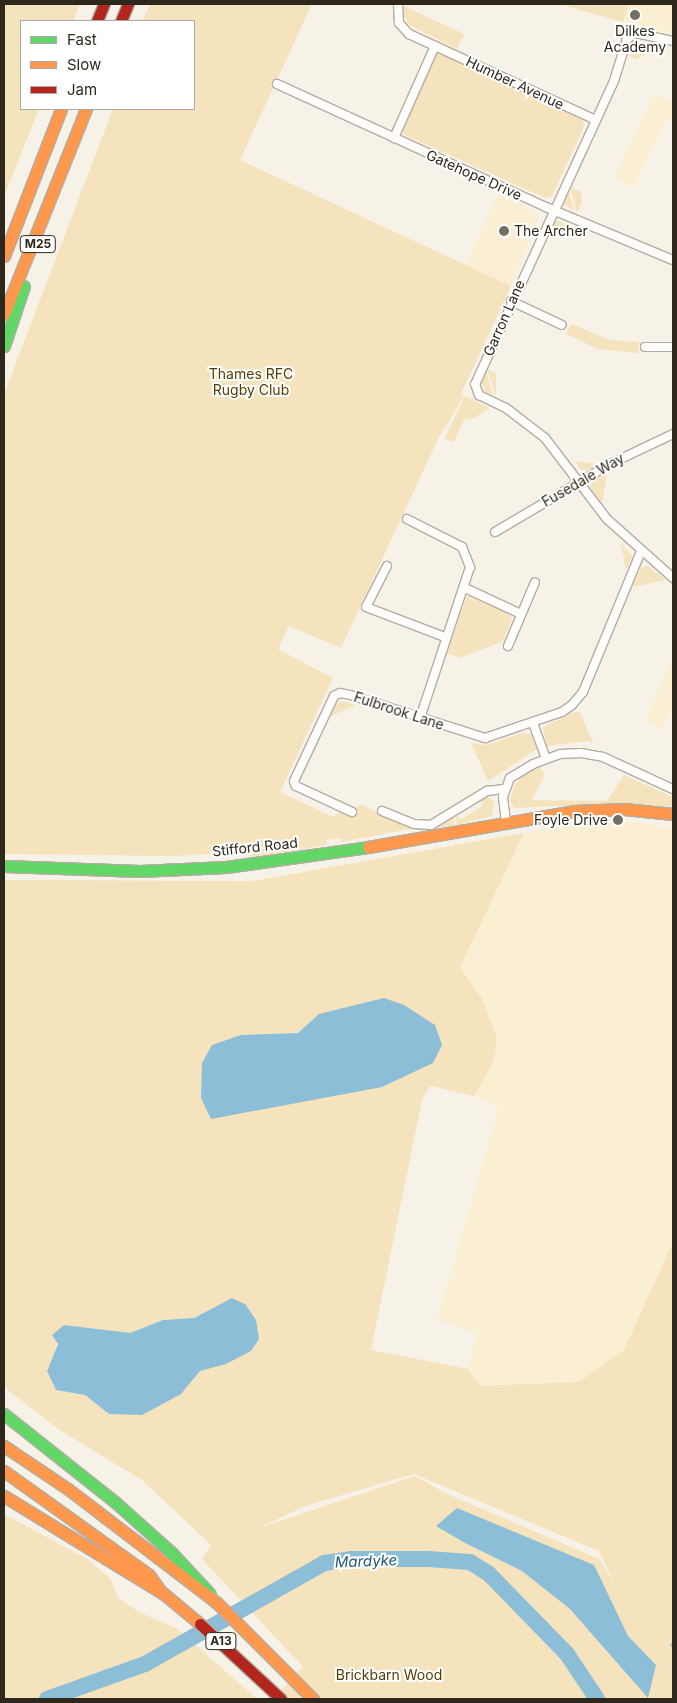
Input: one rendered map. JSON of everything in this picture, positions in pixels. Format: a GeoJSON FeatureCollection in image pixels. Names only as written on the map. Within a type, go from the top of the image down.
{"type":"FeatureCollection","features":[{"type":"Feature","properties":{"kind":"main road"},"geometry":{"type":"LineString","coordinates":[[96,20],[104,4]]}},
{"type":"Feature","properties":{"kind":"main road"},"geometry":{"type":"LineString","coordinates":[[121,20],[128,4]]}},
{"type":"Feature","properties":{"kind":"main road","name":"M25"},"geometry":{"type":"LineString","coordinates":[[4,256],[61,110]]}},
{"type":"Feature","properties":{"kind":"main road","name":"M25"},"geometry":{"type":"LineString","coordinates":[[4,314],[86,110]]}},
{"type":"Feature","properties":{"kind":"main road","name":"M25"},"geometry":{"type":"LineString","coordinates":[[4,346],[65,162]]}},
{"type":"Feature","properties":{"kind":"main road","name":"Stifford Road"},"geometry":{"type":"LineString","coordinates":[[4,866],[140,871],[235,866],[321,855],[506,822],[604,809],[673,814]]}},
{"type":"Feature","properties":{"kind":"main road"},"geometry":{"type":"LineString","coordinates":[[4,1414],[171,1552],[217,1603]]}},
{"type":"Feature","properties":{"kind":"main road"},"geometry":{"type":"LineString","coordinates":[[4,1422],[60,1460]]}},
{"type":"Feature","properties":{"kind":"main road","name":"A13"},"geometry":{"type":"LineString","coordinates":[[4,1446],[68,1489],[217,1603],[313,1699]]}},
{"type":"Feature","properties":{"kind":"main road"},"geometry":{"type":"LineString","coordinates":[[4,1471],[145,1579]]}},
{"type":"Feature","properties":{"kind":"main road"},"geometry":{"type":"LineString","coordinates":[[4,1496],[145,1579]]}},
{"type":"Feature","properties":{"kind":"main road","name":"A13"},"geometry":{"type":"LineString","coordinates":[[145,1579],[218,1639],[278,1696]]}},
{"type":"Feature","properties":{"kind":"street","name":"Humber Avenue"},"geometry":{"type":"LineString","coordinates":[[398,4],[398,17],[402,28],[434,46],[596,120]]}},
{"type":"Feature","properties":{"kind":"street","name":"Garron Lane"},"geometry":{"type":"LineString","coordinates":[[673,41],[636,33],[627,39],[614,81],[552,210],[476,380],[476,390],[545,438],[607,519],[673,578]]}},
{"type":"Feature","properties":{"kind":"street"},"geometry":{"type":"LineString","coordinates":[[394,138],[434,46]]}},
{"type":"Feature","properties":{"kind":"street","name":"Gatehope Drive"},"geometry":{"type":"LineString","coordinates":[[278,84],[552,210],[673,260]]}},
{"type":"Feature","properties":{"kind":"street"},"geometry":{"type":"LineString","coordinates":[[511,301],[562,325]]}},
{"type":"Feature","properties":{"kind":"street"},"geometry":{"type":"LineString","coordinates":[[645,347],[673,347]]}},
{"type":"Feature","properties":{"kind":"street","name":"Fusedale Way"},"geometry":{"type":"LineString","coordinates":[[495,532],[580,482],[673,434]]}},
{"type":"Feature","properties":{"kind":"street"},"geometry":{"type":"LineString","coordinates":[[407,519],[462,547],[470,567],[465,588],[445,637],[420,718]]}},
{"type":"Feature","properties":{"kind":"street","name":"Fulbrook Lane"},"geometry":{"type":"LineString","coordinates":[[352,812],[296,786],[294,781],[329,702],[340,693],[350,695],[485,738],[562,712],[579,699],[641,551]]}},
{"type":"Feature","properties":{"kind":"street"},"geometry":{"type":"LineString","coordinates":[[387,566],[366,607],[445,637]]}},
{"type":"Feature","properties":{"kind":"street"},"geometry":{"type":"LineString","coordinates":[[508,646],[535,582]]}},
{"type":"Feature","properties":{"kind":"street"},"geometry":{"type":"LineString","coordinates":[[465,588],[521,614]]}},
{"type":"Feature","properties":{"kind":"street"},"geometry":{"type":"LineString","coordinates":[[533,723],[546,759]]}},
{"type":"Feature","properties":{"kind":"street"},"geometry":{"type":"LineString","coordinates":[[506,822],[504,789],[510,778],[546,759],[570,753],[593,755],[673,789]]}},
{"type":"Feature","properties":{"kind":"street"},"geometry":{"type":"LineString","coordinates":[[382,811],[414,824],[431,824],[487,791],[504,789]]}},
{"type":"Feature","properties":{"kind":"shaded area","name":"Dilkes Academy"},"geometry":{"type":"Polygon","coordinates":[[[560,4],[673,4],[673,34],[569,8],[560,4]]]}},
{"type":"Feature","properties":{"kind":"shaded area"},"geometry":{"type":"Polygon","coordinates":[[[652,96],[673,99],[673,121],[665,121],[634,188],[614,179],[652,96]]]}},
{"type":"Feature","properties":{"kind":"shaded area"},"geometry":{"type":"Polygon","coordinates":[[[498,194],[540,215],[511,286],[465,265],[498,194]]]}},
{"type":"Feature","properties":{"kind":"shaded area"},"geometry":{"type":"Polygon","coordinates":[[[673,655],[673,707],[663,730],[645,722],[673,655]]]}},
{"type":"Feature","properties":{"kind":"shaded area"},"geometry":{"type":"Polygon","coordinates":[[[633,822],[673,828],[673,1242],[624,1350],[579,1382],[480,1386],[468,1369],[477,1333],[437,1320],[499,1107],[474,1096],[494,1060],[482,999],[460,967],[524,833],[580,824],[633,822]]]}},
{"type":"Feature","properties":{"kind":"green space"},"geometry":{"type":"Polygon","coordinates":[[[4,4],[80,4],[73,20],[20,20],[20,110],[39,110],[4,197],[4,4]]]}},
{"type":"Feature","properties":{"kind":"green space","name":"Thames RFC Rugby Club"},"geometry":{"type":"Polygon","coordinates":[[[150,4],[312,4],[240,160],[511,286],[461,394],[464,396],[439,437],[341,648],[289,626],[278,649],[333,678],[280,792],[333,817],[342,811],[350,815],[360,804],[387,817],[420,827],[437,826],[453,816],[455,826],[404,830],[342,842],[341,838],[326,840],[327,845],[250,857],[252,852],[171,856],[4,854],[4,394],[113,110],[195,110],[195,20],[143,20],[150,4]]]}},
{"type":"Feature","properties":{"kind":"green space"},"geometry":{"type":"Polygon","coordinates":[[[560,4],[629,4],[623,22],[560,4]]]}},
{"type":"Feature","properties":{"kind":"green space"},"geometry":{"type":"Polygon","coordinates":[[[404,6],[464,34],[457,49],[409,25],[404,16],[404,6]]]}},
{"type":"Feature","properties":{"kind":"green space"},"geometry":{"type":"Polygon","coordinates":[[[650,42],[649,53],[636,59],[628,56],[650,42]]]}},
{"type":"Feature","properties":{"kind":"green space"},"geometry":{"type":"Polygon","coordinates":[[[439,53],[582,117],[584,127],[552,196],[545,198],[405,135],[402,128],[434,56],[439,53]]]}},
{"type":"Feature","properties":{"kind":"green space"},"geometry":{"type":"Polygon","coordinates":[[[570,187],[581,192],[582,203],[577,213],[570,187]]]}},
{"type":"Feature","properties":{"kind":"green space"},"geometry":{"type":"Polygon","coordinates":[[[568,191],[575,211],[562,203],[568,191]]]}},
{"type":"Feature","properties":{"kind":"green space"},"geometry":{"type":"Polygon","coordinates":[[[559,221],[572,226],[568,235],[556,238],[548,235],[554,223],[559,221]]]}},
{"type":"Feature","properties":{"kind":"green space"},"geometry":{"type":"Polygon","coordinates":[[[571,324],[610,340],[639,342],[639,353],[598,349],[566,334],[571,324]]]}},
{"type":"Feature","properties":{"kind":"green space"},"geometry":{"type":"Polygon","coordinates":[[[487,369],[496,373],[496,396],[487,369]]]}},
{"type":"Feature","properties":{"kind":"green space"},"geometry":{"type":"Polygon","coordinates":[[[486,371],[492,395],[486,392],[481,381],[486,371]]]}},
{"type":"Feature","properties":{"kind":"green space"},"geometry":{"type":"Polygon","coordinates":[[[465,396],[489,408],[471,420],[465,418],[454,442],[444,439],[465,396]]]}},
{"type":"Feature","properties":{"kind":"green space"},"geometry":{"type":"Polygon","coordinates":[[[575,461],[598,464],[587,471],[580,469],[575,461]]]}},
{"type":"Feature","properties":{"kind":"green space"},"geometry":{"type":"Polygon","coordinates":[[[607,473],[602,503],[590,487],[592,481],[607,473]]]}},
{"type":"Feature","properties":{"kind":"green space"},"geometry":{"type":"Polygon","coordinates":[[[621,544],[633,556],[626,570],[621,544]]]}},
{"type":"Feature","properties":{"kind":"green space"},"geometry":{"type":"Polygon","coordinates":[[[648,566],[666,580],[633,587],[641,568],[648,566]]]}},
{"type":"Feature","properties":{"kind":"green space"},"geometry":{"type":"Polygon","coordinates":[[[467,596],[509,613],[512,620],[503,641],[460,658],[447,653],[467,596]]]}},
{"type":"Feature","properties":{"kind":"green space"},"geometry":{"type":"Polygon","coordinates":[[[341,701],[356,705],[331,716],[333,707],[341,701]]]}},
{"type":"Feature","properties":{"kind":"green space"},"geometry":{"type":"Polygon","coordinates":[[[575,712],[580,712],[593,743],[588,741],[547,746],[543,727],[575,712]]]}},
{"type":"Feature","properties":{"kind":"green space"},"geometry":{"type":"Polygon","coordinates":[[[522,733],[531,734],[537,749],[488,781],[471,743],[487,745],[522,733]]]}},
{"type":"Feature","properties":{"kind":"green space"},"geometry":{"type":"Polygon","coordinates":[[[540,766],[545,775],[532,800],[607,801],[624,775],[673,797],[673,808],[607,804],[514,808],[510,801],[513,788],[523,774],[540,766]]]}},
{"type":"Feature","properties":{"kind":"green space"},"geometry":{"type":"Polygon","coordinates":[[[486,796],[494,801],[492,816],[457,825],[455,814],[461,819],[483,806],[480,799],[486,796]]]}},
{"type":"Feature","properties":{"kind":"green space","name":"Brickbarn Wood"},"geometry":{"type":"Polygon","coordinates":[[[524,833],[460,967],[482,999],[497,1038],[494,1060],[474,1096],[430,1086],[422,1100],[371,1350],[468,1369],[480,1386],[579,1382],[624,1350],[673,1242],[673,1699],[274,1699],[303,1667],[202,1559],[211,1545],[142,1480],[58,1429],[4,1387],[4,880],[252,881],[524,833]],[[319,1014],[298,1033],[241,1035],[211,1119],[319,1014]],[[232,1298],[194,1318],[163,1320],[130,1333],[64,1325],[47,1371],[56,1390],[85,1395],[109,1414],[181,1394],[200,1371],[226,1364],[232,1298]],[[414,1474],[305,1506],[259,1528],[415,1476],[445,1493],[599,1559],[614,1583],[599,1551],[414,1474]]]}},
{"type":"Feature","properties":{"kind":"green space"},"geometry":{"type":"Polygon","coordinates":[[[4,1514],[87,1559],[111,1579],[118,1598],[139,1612],[176,1628],[257,1699],[4,1699],[4,1514]]]}},
{"type":"Feature","properties":{"kind":"water"},"geometry":{"type":"Polygon","coordinates":[[[384,998],[404,1005],[435,1025],[442,1045],[433,1063],[382,1087],[211,1119],[201,1098],[202,1063],[212,1045],[241,1035],[298,1033],[319,1014],[384,998]]]}},
{"type":"Feature","properties":{"kind":"water"},"geometry":{"type":"Polygon","coordinates":[[[232,1298],[245,1304],[256,1320],[259,1339],[251,1351],[226,1364],[200,1371],[181,1394],[142,1415],[109,1414],[85,1395],[56,1390],[47,1371],[58,1344],[52,1335],[64,1325],[130,1333],[163,1320],[194,1318],[232,1298]]]}},
{"type":"Feature","properties":{"kind":"water"},"geometry":{"type":"Polygon","coordinates":[[[457,1508],[594,1565],[628,1636],[656,1665],[648,1698],[570,1609],[522,1571],[465,1543],[436,1526],[457,1508]]]}},
{"type":"Feature","properties":{"kind":"waterway","name":"Mardyke"},"geometry":{"type":"LineString","coordinates":[[47,1699],[145,1664],[324,1563],[351,1559],[428,1559],[470,1562],[489,1574],[567,1654],[597,1699]]}},
{"type":"Feature","properties":{"kind":"traffic: fast"},"geometry":{"type":"LineString","coordinates":[[4,346],[24,286]]}},
{"type":"Feature","properties":{"kind":"traffic: fast"},"geometry":{"type":"LineString","coordinates":[[4,866],[140,871],[226,867],[368,847]]}},
{"type":"Feature","properties":{"kind":"traffic: fast"},"geometry":{"type":"LineString","coordinates":[[4,1414],[115,1502],[171,1552],[210,1594]]}},
{"type":"Feature","properties":{"kind":"traffic: slow"},"geometry":{"type":"LineString","coordinates":[[4,256],[61,110]]}},
{"type":"Feature","properties":{"kind":"traffic: slow"},"geometry":{"type":"LineString","coordinates":[[4,314],[86,110]]}},
{"type":"Feature","properties":{"kind":"traffic: slow"},"geometry":{"type":"LineString","coordinates":[[368,847],[575,811],[624,809],[673,814]]}},
{"type":"Feature","properties":{"kind":"traffic: slow"},"geometry":{"type":"LineString","coordinates":[[4,1446],[68,1489],[217,1603],[313,1699]]}},
{"type":"Feature","properties":{"kind":"traffic: slow"},"geometry":{"type":"LineString","coordinates":[[4,1471],[149,1575],[160,1590]]}},
{"type":"Feature","properties":{"kind":"traffic: slow"},"geometry":{"type":"LineString","coordinates":[[4,1496],[164,1594],[200,1624]]}},
{"type":"Feature","properties":{"kind":"traffic: jam"},"geometry":{"type":"LineString","coordinates":[[97,20],[104,4]]}},
{"type":"Feature","properties":{"kind":"traffic: jam"},"geometry":{"type":"LineString","coordinates":[[121,20],[128,4]]}},
{"type":"Feature","properties":{"kind":"traffic: jam"},"geometry":{"type":"LineString","coordinates":[[200,1624],[281,1699]]}},
{"type":"Feature","properties":{"kind":"place","name":"Dilkes Academy"},"geometry":{"type":"Point","coordinates":[635,15]}},
{"type":"Feature","properties":{"kind":"place","name":"The Archer"},"geometry":{"type":"Point","coordinates":[504,231]}},
{"type":"Feature","properties":{"kind":"place","name":"Foyle Drive"},"geometry":{"type":"Point","coordinates":[618,820]}}]}
